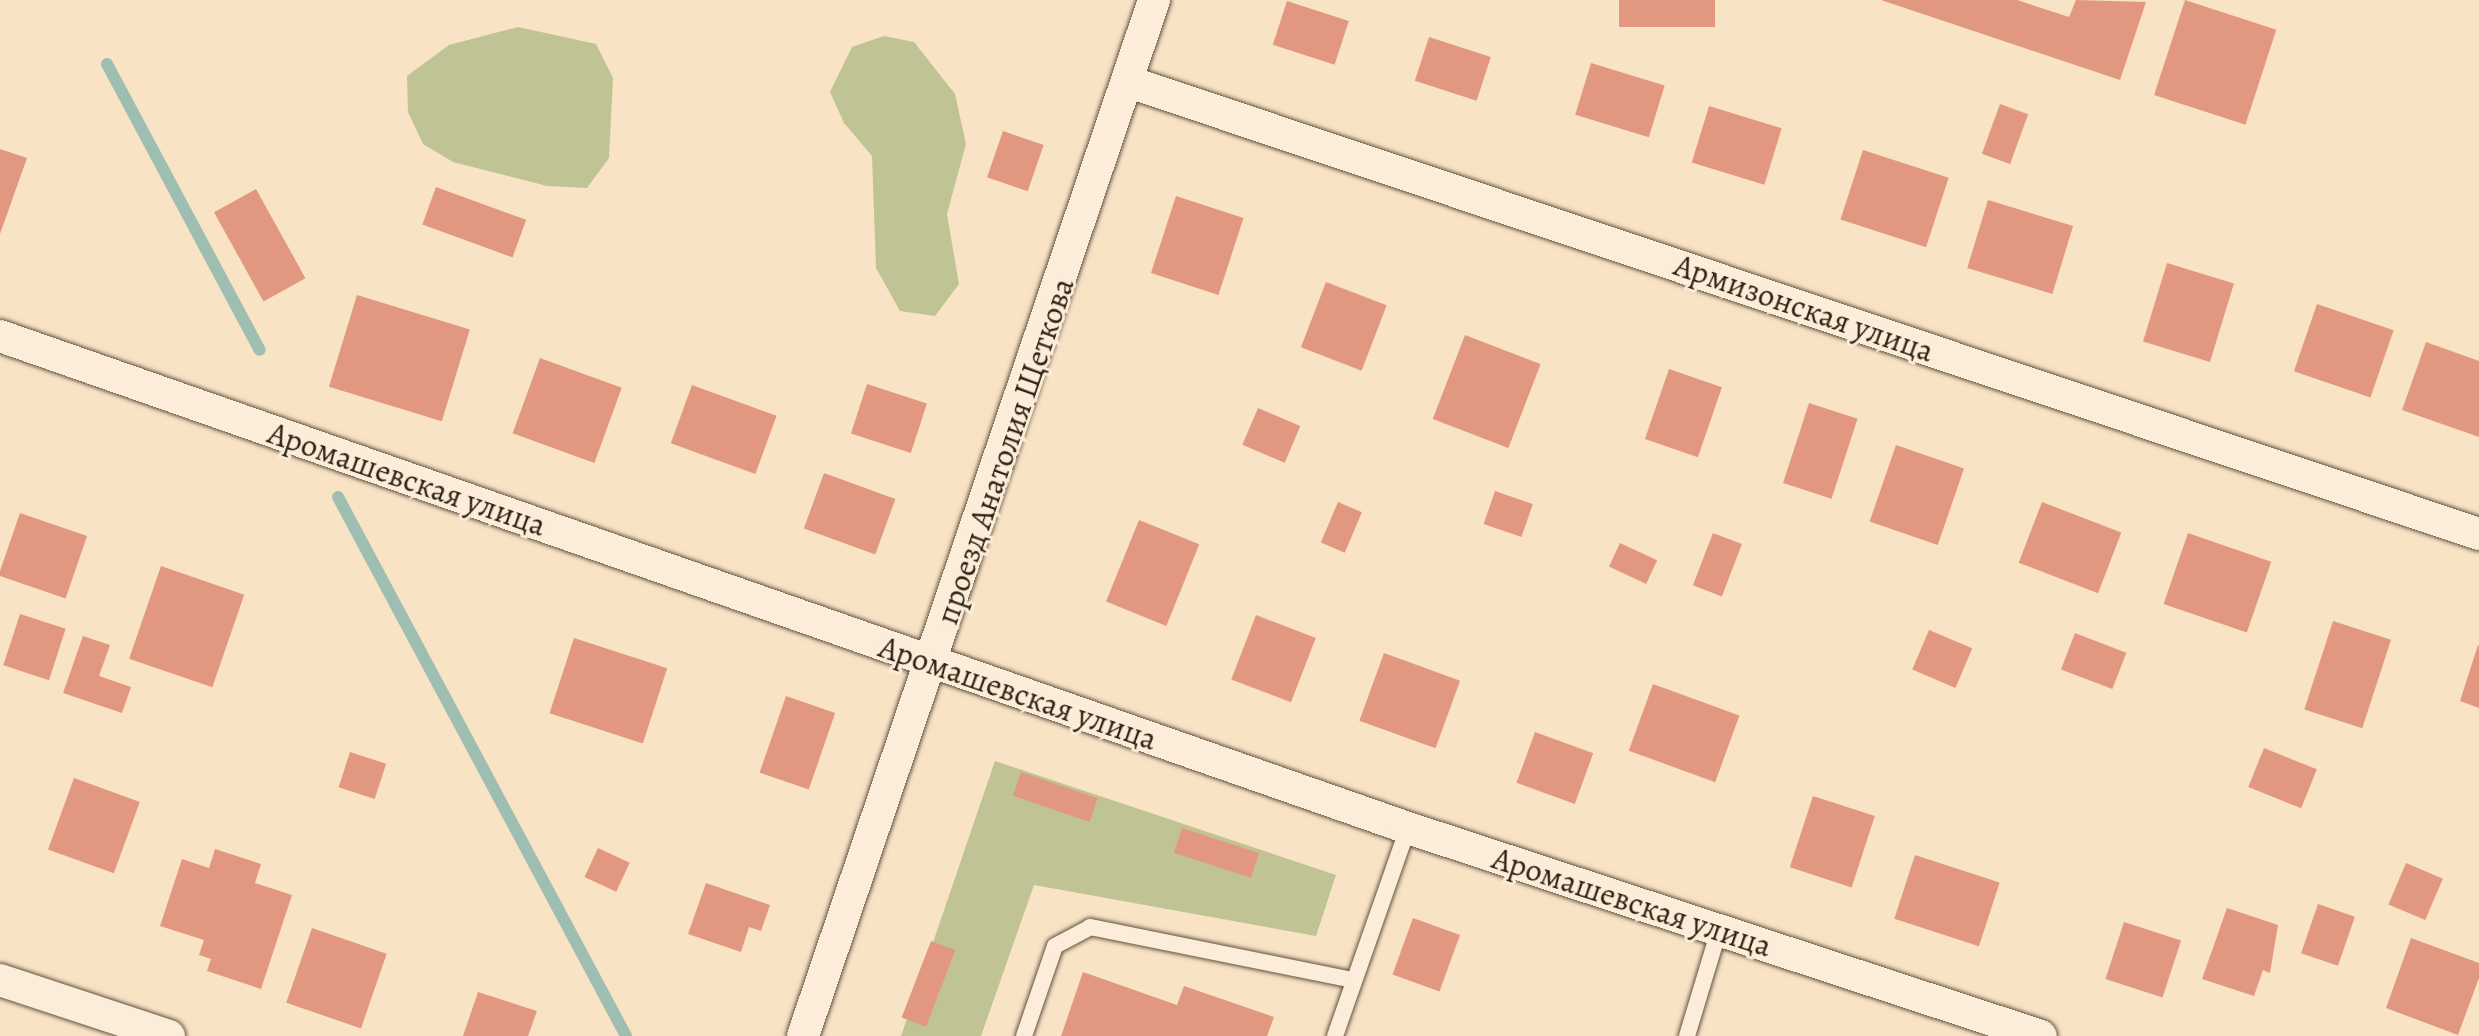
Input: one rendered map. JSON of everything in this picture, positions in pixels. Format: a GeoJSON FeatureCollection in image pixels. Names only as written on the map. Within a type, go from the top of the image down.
{"type":"FeatureCollection","features":[{"type":"Feature","properties":{"kind":"street","name":"проезд Анатолия Щеткова"},"geometry":{"type":"LineString","coordinates":[[803,1036],[933,663],[1154,0]]}},
{"type":"Feature","properties":{"kind":"street","name":"Армизонская улица"},"geometry":{"type":"LineString","coordinates":[[1129,82],[2479,534]]}},
{"type":"Feature","properties":{"kind":"street","name":"Аромашевская улица"},"geometry":{"type":"LineString","coordinates":[[0,336],[1408,828],[2041,1036]]}},
{"type":"Feature","properties":{"kind":"street"},"geometry":{"type":"LineString","coordinates":[[0,980],[169,1036]]}},
{"type":"Feature","properties":{"kind":"lane"},"geometry":{"type":"LineString","coordinates":[[1335,1036],[1408,828]]}},
{"type":"Feature","properties":{"kind":"lane"},"geometry":{"type":"LineString","coordinates":[[1024,1036],[1055,946],[1090,927],[1354,980]]}},
{"type":"Feature","properties":{"kind":"lane"},"geometry":{"type":"LineString","coordinates":[[1687,1036],[1719,930]]}},
{"type":"Feature","properties":{"kind":"green space"},"geometry":{"type":"Polygon","coordinates":[[[518,27],[596,44],[613,78],[609,158],[587,188],[547,186],[453,162],[423,144],[408,112],[407,76],[449,45],[518,27]]]}},
{"type":"Feature","properties":{"kind":"green space"},"geometry":{"type":"Polygon","coordinates":[[[884,36],[914,42],[955,94],[966,144],[947,214],[959,284],[935,316],[900,311],[876,268],[872,156],[844,123],[830,92],[852,47],[884,36]]]}},
{"type":"Feature","properties":{"kind":"green space"},"geometry":{"type":"Polygon","coordinates":[[[995,761],[1336,875],[1316,936],[1034,885],[981,1036],[901,1036],[995,761]]]}},
{"type":"Feature","properties":{"kind":"building"},"geometry":{"type":"Polygon","coordinates":[[[1619,0],[1715,0],[1715,27],[1619,27],[1619,0]]]}},
{"type":"Feature","properties":{"kind":"building"},"geometry":{"type":"Polygon","coordinates":[[[1881,0],[2017,0],[2069,17],[2076,0],[2146,2],[2120,80],[1881,0]]]}},
{"type":"Feature","properties":{"kind":"building"},"geometry":{"type":"Polygon","coordinates":[[[2185,0],[2276,30],[2245,125],[2154,95],[2185,0]]]}},
{"type":"Feature","properties":{"kind":"building"},"geometry":{"type":"Polygon","coordinates":[[[1287,1],[1349,21],[1335,65],[1273,45],[1287,1]]]}},
{"type":"Feature","properties":{"kind":"building"},"geometry":{"type":"Polygon","coordinates":[[[1429,37],[1491,57],[1477,101],[1415,81],[1429,37]]]}},
{"type":"Feature","properties":{"kind":"building"},"geometry":{"type":"Polygon","coordinates":[[[1591,63],[1665,86],[1649,137],[1575,115],[1591,63]]]}},
{"type":"Feature","properties":{"kind":"building"},"geometry":{"type":"Polygon","coordinates":[[[2000,104],[2028,114],[2010,164],[1982,154],[2000,104]]]}},
{"type":"Feature","properties":{"kind":"building"},"geometry":{"type":"Polygon","coordinates":[[[1709,106],[1782,128],[1764,185],[1692,162],[1709,106]]]}},
{"type":"Feature","properties":{"kind":"building"},"geometry":{"type":"Polygon","coordinates":[[[1003,131],[1044,145],[1028,191],[987,177],[1003,131]]]}},
{"type":"Feature","properties":{"kind":"building"},"geometry":{"type":"Polygon","coordinates":[[[0,149],[27,158],[0,234],[0,149]]]}},
{"type":"Feature","properties":{"kind":"building"},"geometry":{"type":"Polygon","coordinates":[[[1863,150],[1949,178],[1926,247],[1840,219],[1863,150]]]}},
{"type":"Feature","properties":{"kind":"building"},"geometry":{"type":"Polygon","coordinates":[[[436,187],[526,220],[513,257],[422,225],[436,187]]]}},
{"type":"Feature","properties":{"kind":"building"},"geometry":{"type":"Polygon","coordinates":[[[256,189],[305,278],[263,301],[214,212],[256,189]]]}},
{"type":"Feature","properties":{"kind":"building"},"geometry":{"type":"Polygon","coordinates":[[[1176,196],[1244,218],[1218,295],[1151,273],[1176,196]]]}},
{"type":"Feature","properties":{"kind":"building"},"geometry":{"type":"Polygon","coordinates":[[[1988,200],[2073,226],[2052,294],[1967,268],[1988,200]]]}},
{"type":"Feature","properties":{"kind":"building"},"geometry":{"type":"Polygon","coordinates":[[[2167,263],[2234,283],[2210,362],[2143,341],[2167,263]]]}},
{"type":"Feature","properties":{"kind":"building"},"geometry":{"type":"Polygon","coordinates":[[[1326,282],[1387,305],[1362,371],[1301,347],[1326,282]]]}},
{"type":"Feature","properties":{"kind":"building"},"geometry":{"type":"Polygon","coordinates":[[[357,295],[470,329],[442,421],[329,387],[357,295]]]}},
{"type":"Feature","properties":{"kind":"building"},"geometry":{"type":"Polygon","coordinates":[[[2317,304],[2394,330],[2370,398],[2294,371],[2317,304]]]}},
{"type":"Feature","properties":{"kind":"building"},"geometry":{"type":"Polygon","coordinates":[[[1465,335],[1541,364],[1508,448],[1433,419],[1465,335]]]}},
{"type":"Feature","properties":{"kind":"building"},"geometry":{"type":"Polygon","coordinates":[[[2426,342],[2479,361],[2479,437],[2402,410],[2426,342]]]}},
{"type":"Feature","properties":{"kind":"building"},"geometry":{"type":"Polygon","coordinates":[[[540,358],[622,388],[594,463],[513,433],[540,358]]]}},
{"type":"Feature","properties":{"kind":"building"},"geometry":{"type":"Polygon","coordinates":[[[1669,369],[1722,387],[1698,457],[1645,439],[1669,369]]]}},
{"type":"Feature","properties":{"kind":"building"},"geometry":{"type":"Polygon","coordinates":[[[867,384],[927,403],[911,453],[851,433],[867,384]]]}},
{"type":"Feature","properties":{"kind":"building"},"geometry":{"type":"Polygon","coordinates":[[[692,385],[777,416],[755,474],[671,443],[692,385]]]}},
{"type":"Feature","properties":{"kind":"building"},"geometry":{"type":"Polygon","coordinates":[[[1809,403],[1858,419],[1832,499],[1783,483],[1809,403]]]}},
{"type":"Feature","properties":{"kind":"building"},"geometry":{"type":"Polygon","coordinates":[[[1258,408],[1300,426],[1285,463],[1242,445],[1258,408]]]}},
{"type":"Feature","properties":{"kind":"building"},"geometry":{"type":"Polygon","coordinates":[[[1896,445],[1964,468],[1938,545],[1870,522],[1896,445]]]}},
{"type":"Feature","properties":{"kind":"building"},"geometry":{"type":"Polygon","coordinates":[[[824,473],[895,499],[875,554],[804,528],[824,473]]]}},
{"type":"Feature","properties":{"kind":"building"},"geometry":{"type":"Polygon","coordinates":[[[1495,491],[1533,504],[1521,537],[1484,524],[1495,491]]]}},
{"type":"Feature","properties":{"kind":"building"},"geometry":{"type":"Polygon","coordinates":[[[1338,502],[1362,512],[1345,553],[1321,543],[1338,502]]]}},
{"type":"Feature","properties":{"kind":"building"},"geometry":{"type":"Polygon","coordinates":[[[2042,502],[2121,532],[2098,593],[2019,563],[2042,502]]]}},
{"type":"Feature","properties":{"kind":"building"},"geometry":{"type":"Polygon","coordinates":[[[20,513],[87,536],[66,599],[0,576],[20,513]]]}},
{"type":"Feature","properties":{"kind":"building"},"geometry":{"type":"Polygon","coordinates":[[[1139,520],[1199,544],[1166,626],[1106,602],[1139,520]]]}},
{"type":"Feature","properties":{"kind":"building"},"geometry":{"type":"Polygon","coordinates":[[[1713,533],[1742,544],[1722,596],[1693,585],[1713,533]]]}},
{"type":"Feature","properties":{"kind":"building"},"geometry":{"type":"Polygon","coordinates":[[[2188,533],[2271,562],[2247,633],[2164,604],[2188,533]]]}},
{"type":"Feature","properties":{"kind":"building"},"geometry":{"type":"Polygon","coordinates":[[[1620,543],[1657,560],[1646,584],[1609,567],[1620,543]]]}},
{"type":"Feature","properties":{"kind":"building"},"geometry":{"type":"Polygon","coordinates":[[[161,566],[244,595],[212,687],[129,659],[161,566]]]}},
{"type":"Feature","properties":{"kind":"building"},"geometry":{"type":"Polygon","coordinates":[[[20,614],[66,629],[49,680],[3,665],[20,614]]]}},
{"type":"Feature","properties":{"kind":"building"},"geometry":{"type":"Polygon","coordinates":[[[1256,615],[1316,638],[1291,702],[1231,679],[1256,615]]]}},
{"type":"Feature","properties":{"kind":"building"},"geometry":{"type":"Polygon","coordinates":[[[2333,621],[2391,640],[2362,728],[2304,709],[2333,621]]]}},
{"type":"Feature","properties":{"kind":"building"},"geometry":{"type":"Polygon","coordinates":[[[1929,630],[1972,648],[1955,688],[1912,670],[1929,630]]]}},
{"type":"Feature","properties":{"kind":"building"},"geometry":{"type":"Polygon","coordinates":[[[2075,633],[2126,653],[2112,689],[2061,669],[2075,633]]]}},
{"type":"Feature","properties":{"kind":"building"},"geometry":{"type":"Polygon","coordinates":[[[83,636],[110,645],[99,676],[131,687],[122,713],[63,693],[83,636]]]}},
{"type":"Feature","properties":{"kind":"building"},"geometry":{"type":"Polygon","coordinates":[[[574,638],[667,668],[643,743],[550,713],[574,638]]]}},
{"type":"Feature","properties":{"kind":"building"},"geometry":{"type":"Polygon","coordinates":[[[2479,646],[2479,708],[2460,701],[2479,646]]]}},
{"type":"Feature","properties":{"kind":"building"},"geometry":{"type":"Polygon","coordinates":[[[1384,653],[1460,681],[1435,748],[1359,721],[1384,653]]]}},
{"type":"Feature","properties":{"kind":"building"},"geometry":{"type":"Polygon","coordinates":[[[1653,684],[1739,715],[1715,782],[1629,751],[1653,684]]]}},
{"type":"Feature","properties":{"kind":"building"},"geometry":{"type":"Polygon","coordinates":[[[786,696],[835,713],[809,790],[760,773],[786,696]]]}},
{"type":"Feature","properties":{"kind":"building"},"geometry":{"type":"Polygon","coordinates":[[[1535,732],[1593,753],[1575,804],[1517,783],[1535,732]]]}},
{"type":"Feature","properties":{"kind":"building"},"geometry":{"type":"Polygon","coordinates":[[[2264,748],[2317,769],[2301,808],[2248,787],[2264,748]]]}},
{"type":"Feature","properties":{"kind":"building"},"geometry":{"type":"Polygon","coordinates":[[[350,752],[386,764],[375,799],[339,787],[350,752]]]}},
{"type":"Feature","properties":{"kind":"building"},"geometry":{"type":"Polygon","coordinates":[[[1021,772],[1098,798],[1089,822],[1013,796],[1021,772]]]}},
{"type":"Feature","properties":{"kind":"building"},"geometry":{"type":"Polygon","coordinates":[[[74,778],[140,802],[114,873],[48,849],[74,778]]]}},
{"type":"Feature","properties":{"kind":"building"},"geometry":{"type":"Polygon","coordinates":[[[1813,796],[1875,816],[1852,887],[1790,867],[1813,796]]]}},
{"type":"Feature","properties":{"kind":"building"},"geometry":{"type":"Polygon","coordinates":[[[1182,828],[1259,853],[1251,878],[1174,853],[1182,828]]]}},
{"type":"Feature","properties":{"kind":"building"},"geometry":{"type":"Polygon","coordinates":[[[598,848],[630,863],[616,892],[584,877],[598,848]]]}},
{"type":"Feature","properties":{"kind":"building"},"geometry":{"type":"Polygon","coordinates":[[[215,849],[261,864],[255,883],[292,895],[261,989],[207,971],[211,959],[199,955],[204,940],[160,926],[182,859],[209,868],[215,849]]]}},
{"type":"Feature","properties":{"kind":"building"},"geometry":{"type":"Polygon","coordinates":[[[1915,855],[2000,883],[1979,946],[1894,919],[1915,855]]]}},
{"type":"Feature","properties":{"kind":"building"},"geometry":{"type":"Polygon","coordinates":[[[2406,863],[2443,879],[2425,920],[2388,904],[2406,863]]]}},
{"type":"Feature","properties":{"kind":"building"},"geometry":{"type":"Polygon","coordinates":[[[706,883],[770,905],[761,931],[749,927],[741,952],[688,934],[706,883]]]}},
{"type":"Feature","properties":{"kind":"building"},"geometry":{"type":"Polygon","coordinates":[[[2318,904],[2355,917],[2338,966],[2301,953],[2318,904]]]}},
{"type":"Feature","properties":{"kind":"building"},"geometry":{"type":"Polygon","coordinates":[[[2227,908],[2278,925],[2270,973],[2263,970],[2254,996],[2202,979],[2227,908]]]}},
{"type":"Feature","properties":{"kind":"building"},"geometry":{"type":"Polygon","coordinates":[[[1413,918],[1460,935],[1439,991],[1392,974],[1413,918]]]}},
{"type":"Feature","properties":{"kind":"building"},"geometry":{"type":"Polygon","coordinates":[[[2124,922],[2181,941],[2163,998],[2105,979],[2124,922]]]}},
{"type":"Feature","properties":{"kind":"building"},"geometry":{"type":"Polygon","coordinates":[[[312,928],[387,954],[361,1028],[286,1003],[312,928]]]}},
{"type":"Feature","properties":{"kind":"building"},"geometry":{"type":"Polygon","coordinates":[[[2411,938],[2479,963],[2479,978],[2458,1035],[2386,1008],[2411,938]]]}},
{"type":"Feature","properties":{"kind":"building"},"geometry":{"type":"Polygon","coordinates":[[[931,941],[955,950],[926,1027],[902,1018],[931,941]]]}},
{"type":"Feature","properties":{"kind":"building"},"geometry":{"type":"Polygon","coordinates":[[[1083,972],[1177,1005],[1184,986],[1274,1017],[1267,1036],[1061,1036],[1083,972]]]}},
{"type":"Feature","properties":{"kind":"building"},"geometry":{"type":"Polygon","coordinates":[[[478,992],[537,1011],[528,1036],[463,1036],[478,992]]]}},
{"type":"Feature","properties":{"kind":"waterway"},"geometry":{"type":"LineString","coordinates":[[107,64],[260,350]]}},
{"type":"Feature","properties":{"kind":"waterway"},"geometry":{"type":"LineString","coordinates":[[338,497],[626,1036]]}}]}
